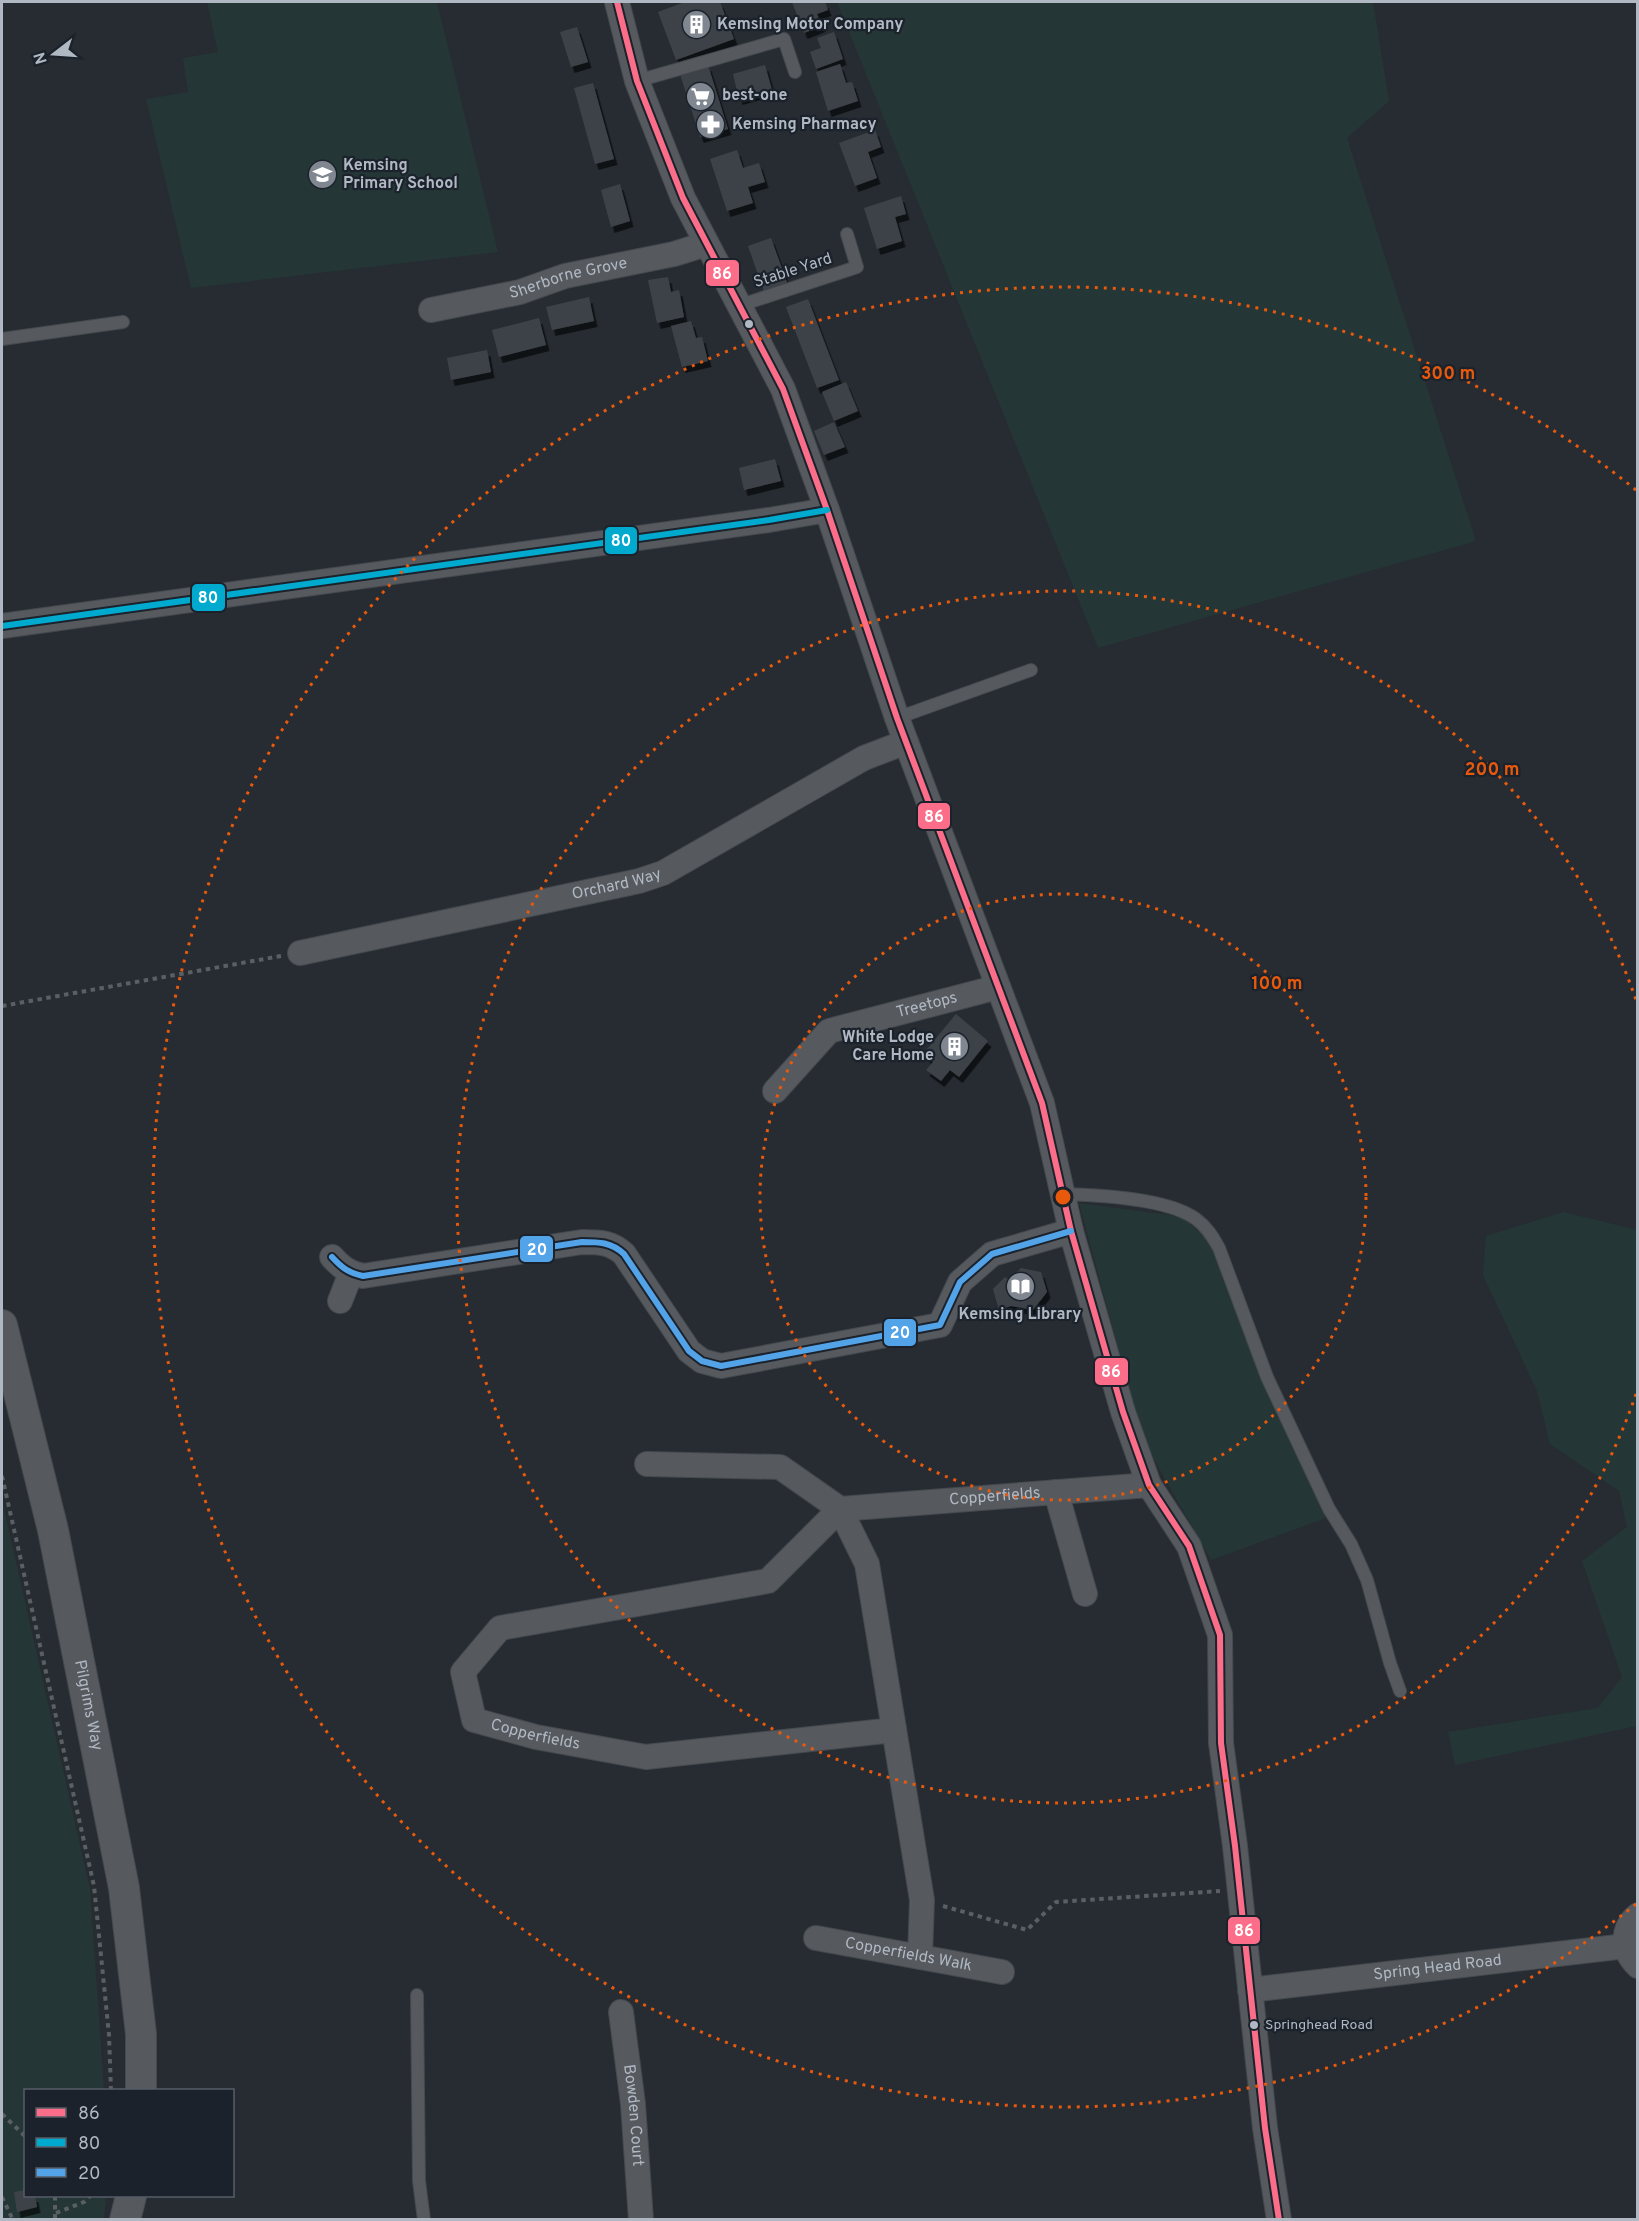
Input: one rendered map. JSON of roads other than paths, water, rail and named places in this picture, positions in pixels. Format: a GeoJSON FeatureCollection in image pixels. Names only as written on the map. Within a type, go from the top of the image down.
{"type":"FeatureCollection","features":[{"type":"Feature","properties":{"kind":"street"},"geometry":{"type":"LineString","coordinates":[[617,2],[638,81],[683,198],[783,389],[827,510],[897,718],[1042,1103],[1071,1231],[1123,1412],[1149,1485],[1189,1545],[1220,1635],[1221,1743],[1240,1890],[1265,2128],[1279,2220]]}},
{"type":"Feature","properties":{"kind":"street","name":"Sherborne Grove"},"geometry":{"type":"LineString","coordinates":[[431,310],[520,292],[565,276],[674,254],[706,244]]}},
{"type":"Feature","properties":{"kind":"street"},"geometry":{"type":"LineString","coordinates":[[2,626],[757,522],[827,510]]}},
{"type":"Feature","properties":{"kind":"street","name":"Orchard Way"},"geometry":{"type":"LineString","coordinates":[[300,953],[639,881],[663,873],[864,758],[906,742]]}},
{"type":"Feature","properties":{"kind":"street","name":"Treetops"},"geometry":{"type":"LineString","coordinates":[[775,1091],[829,1031],[998,987]]}},
{"type":"Feature","properties":{"kind":"street"},"geometry":{"type":"LineString","coordinates":[[332,1257],[342,1268],[363,1276],[582,1242],[608,1244],[624,1254],[689,1352],[702,1361],[721,1366],[940,1325],[960,1282],[992,1254],[1071,1231]]}},
{"type":"Feature","properties":{"kind":"street"},"geometry":{"type":"LineString","coordinates":[[340,1301],[351,1273]]}},
{"type":"Feature","properties":{"kind":"street","name":"Pilgrims Way"},"geometry":{"type":"LineString","coordinates":[[2,1325],[54,1530],[124,1888],[141,2034],[141,2089]]}},
{"type":"Feature","properties":{"kind":"street"},"geometry":{"type":"LineString","coordinates":[[647,1464],[780,1467],[840,1509],[867,1564],[922,1900],[920,1957]]}},
{"type":"Feature","properties":{"kind":"street","name":"Copperfields"},"geometry":{"type":"LineString","coordinates":[[894,1730],[646,1757],[536,1737],[474,1720],[463,1672],[500,1628],[768,1581],[840,1509],[1149,1485]]}},
{"type":"Feature","properties":{"kind":"street"},"geometry":{"type":"LineString","coordinates":[[1056,1492],[1085,1594]]}},
{"type":"Feature","properties":{"kind":"street","name":"Spring Head Road"},"geometry":{"type":"LineString","coordinates":[[1250,1990],[1632,1956],[1625,1939],[1627,1928],[1638,1915]]}},
{"type":"Feature","properties":{"kind":"street","name":"Copperfields Walk"},"geometry":{"type":"LineString","coordinates":[[816,1938],[1002,1972]]}},
{"type":"Feature","properties":{"kind":"street","name":"Bowden Court"},"geometry":{"type":"LineString","coordinates":[[621,2012],[633,2104],[641,2220]]}},
{"type":"Feature","properties":{"kind":"street"},"geometry":{"type":"LineString","coordinates":[[125,2220],[131,2197]]}},
{"type":"Feature","properties":{"kind":"lane"},"geometry":{"type":"LineString","coordinates":[[638,81],[784,39],[795,72]]}},
{"type":"Feature","properties":{"kind":"lane","name":"Stable Yard"},"geometry":{"type":"LineString","coordinates":[[741,305],[857,267],[846,234]]}},
{"type":"Feature","properties":{"kind":"lane"},"geometry":{"type":"LineString","coordinates":[[2,339],[123,322]]}},
{"type":"Feature","properties":{"kind":"lane"},"geometry":{"type":"LineString","coordinates":[[897,718],[1031,670]]}},
{"type":"Feature","properties":{"kind":"lane"},"geometry":{"type":"LineString","coordinates":[[1062,1194],[1096,1195],[1155,1203],[1181,1210],[1208,1229],[1219,1248],[1267,1377],[1329,1509],[1351,1544],[1367,1580],[1400,1691]]}},
{"type":"Feature","properties":{"kind":"lane"},"geometry":{"type":"LineString","coordinates":[[417,1995],[419,2181],[424,2220]]}},
{"type":"Feature","properties":{"kind":"place","name":"Kemsing Motor Company"},"geometry":{"type":"Point","coordinates":[696,25]}},
{"type":"Feature","properties":{"kind":"place","name":"best-one"},"geometry":{"type":"Point","coordinates":[701,96]}},
{"type":"Feature","properties":{"kind":"place","name":"Kemsing Pharmacy"},"geometry":{"type":"Point","coordinates":[711,125]}},
{"type":"Feature","properties":{"kind":"place","name":"Kemsing Primary School"},"geometry":{"type":"Point","coordinates":[322,175]}},
{"type":"Feature","properties":{"kind":"place","name":"White Lodge Care Home"},"geometry":{"type":"Point","coordinates":[955,1047]}},
{"type":"Feature","properties":{"kind":"place","name":"Kemsing Library"},"geometry":{"type":"Point","coordinates":[1020,1287]}},
{"type":"Feature","properties":{"kind":"place","name":"Springhead Road"},"geometry":{"type":"Point","coordinates":[1254,2025]}}]}
